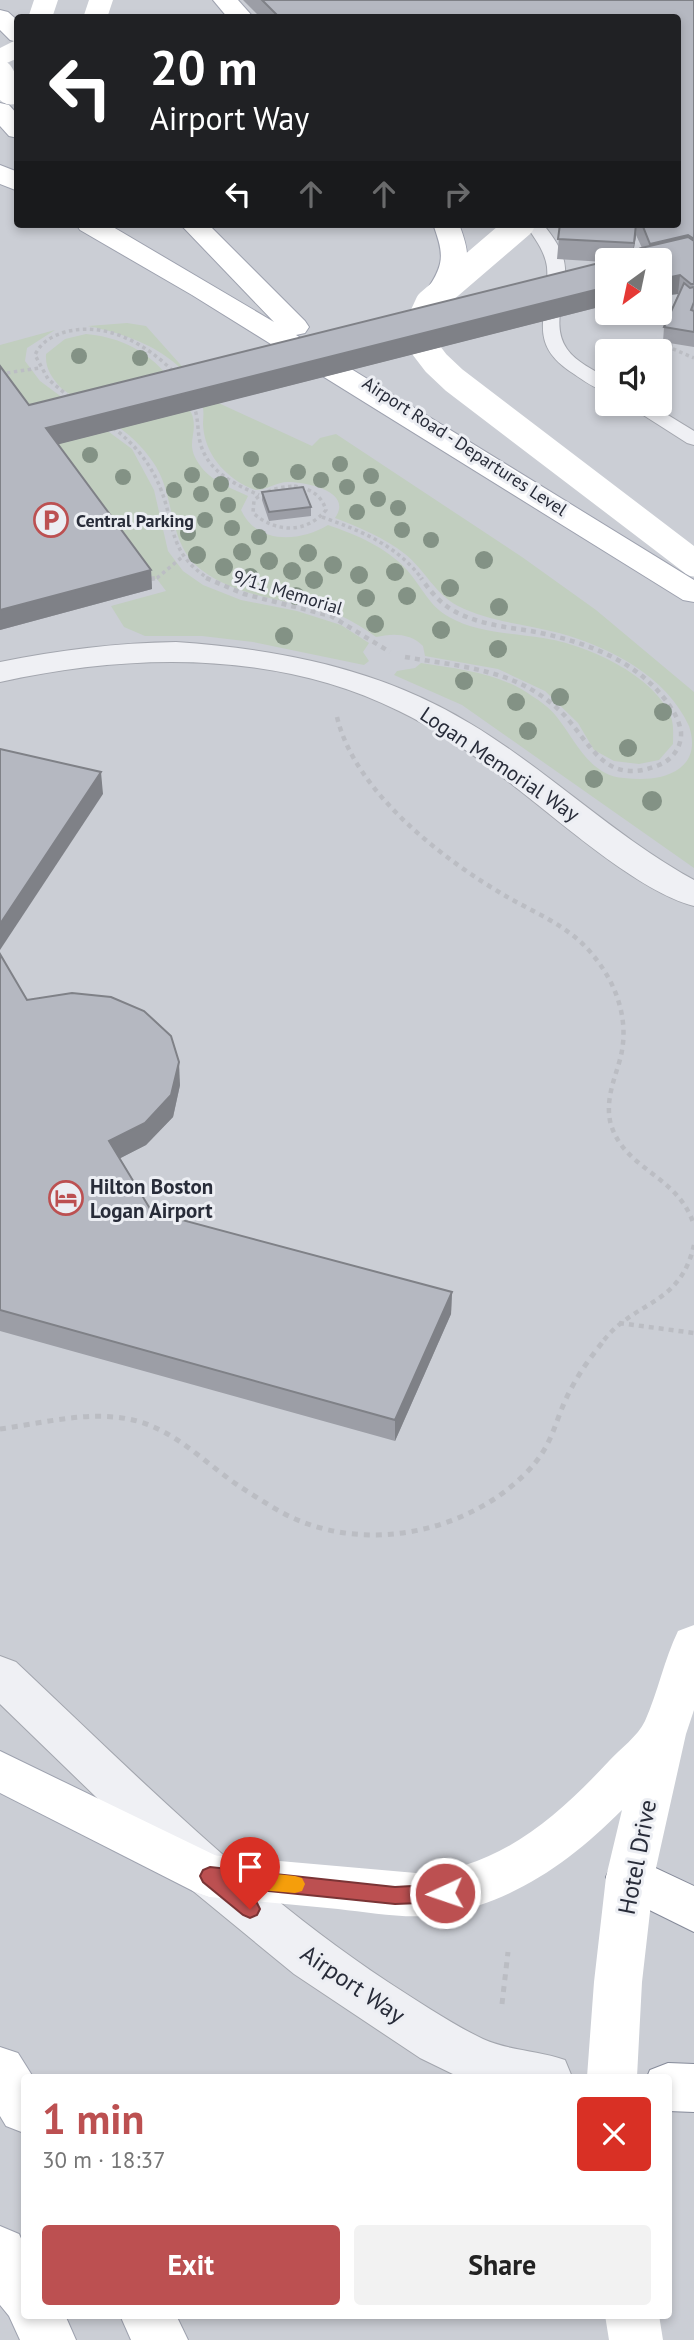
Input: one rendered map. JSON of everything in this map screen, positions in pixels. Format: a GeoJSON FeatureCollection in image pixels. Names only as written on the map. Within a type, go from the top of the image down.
{"type":"FeatureCollection","features":[{"type":"Feature","properties":{"kind":"main road"},"geometry":{"type":"LineString","coordinates":[[225,0],[238,14]]}},
{"type":"Feature","properties":{"kind":"main road"},"geometry":{"type":"LineString","coordinates":[[0,17],[14,32]]}},
{"type":"Feature","properties":{"kind":"main road"},"geometry":{"type":"LineString","coordinates":[[8,90],[14,115]]}},
{"type":"Feature","properties":{"kind":"main road"},"geometry":{"type":"LineString","coordinates":[[96,228],[202,289],[694,591]]}},
{"type":"Feature","properties":{"kind":"main road"},"geometry":{"type":"LineString","coordinates":[[123,228],[202,289]]}},
{"type":"Feature","properties":{"kind":"main road","name":"Airport Road - Departures Level"},"geometry":{"type":"LineString","coordinates":[[196,228],[326,355],[466,450],[694,591]]}},
{"type":"Feature","properties":{"kind":"main road"},"geometry":{"type":"LineString","coordinates":[[447,228],[456,258],[455,271],[422,316],[419,331],[423,347],[434,362],[694,569]]}},
{"type":"Feature","properties":{"kind":"main road"},"geometry":{"type":"LineString","coordinates":[[440,291],[514,228]]}},
{"type":"Feature","properties":{"kind":"main road"},"geometry":{"type":"LineString","coordinates":[[514,228],[429,303],[421,316],[418,331],[423,347],[454,380],[694,563]]}},
{"type":"Feature","properties":{"kind":"main road","name":"Hotel Drive"},"geometry":{"type":"LineString","coordinates":[[612,2074],[618,1982],[630,1877],[663,1734],[694,1644]]}},
{"type":"Feature","properties":{"kind":"main road"},"geometry":{"type":"LineString","coordinates":[[0,1771],[210,1876],[395,1895],[445,1893],[489,1880],[536,1856],[578,1823],[621,1782],[663,1734]]}},
{"type":"Feature","properties":{"kind":"main road"},"geometry":{"type":"LineString","coordinates":[[630,1877],[694,1910]]}},
{"type":"Feature","properties":{"kind":"main road"},"geometry":{"type":"LineString","coordinates":[[0,2070],[21,2104]]}},
{"type":"Feature","properties":{"kind":"main road"},"geometry":{"type":"LineString","coordinates":[[672,2087],[694,2088]]}},
{"type":"Feature","properties":{"kind":"main road"},"geometry":{"type":"LineString","coordinates":[[0,2252],[21,2290]]}},
{"type":"Feature","properties":{"kind":"main road"},"geometry":{"type":"LineString","coordinates":[[37,2319],[49,2340]]}},
{"type":"Feature","properties":{"kind":"main road"},"geometry":{"type":"LineString","coordinates":[[148,2319],[161,2340]]}},
{"type":"Feature","properties":{"kind":"main road"},"geometry":{"type":"LineString","coordinates":[[633,2319],[636,2340]]}},
{"type":"Feature","properties":{"kind":"street","name":"Logan Memorial Way"},"geometry":{"type":"LineString","coordinates":[[0,672],[69,658],[169,652],[242,657],[309,668],[416,706],[460,732],[638,861],[694,895]]}},
{"type":"Feature","properties":{"kind":"street","name":"Airport Way"},"geometry":{"type":"LineString","coordinates":[[0,1675],[210,1876],[311,1958],[438,2042],[487,2066],[531,2074]]}},
{"type":"Feature","properties":{"kind":"lane"},"geometry":{"type":"LineString","coordinates":[[537,228],[551,251],[556,268],[550,316],[551,334],[559,351],[573,365],[595,379]]}},
{"type":"Feature","properties":{"kind":"lane"},"geometry":{"type":"LineString","coordinates":[[656,416],[694,439]]}},
{"type":"Feature","properties":{"kind":"path"},"geometry":{"type":"LineString","coordinates":[[69,397],[52,385],[39,368],[35,355],[44,342],[65,332],[90,328],[121,336],[147,348],[167,363],[180,378]]}},
{"type":"Feature","properties":{"kind":"path"},"geometry":{"type":"LineString","coordinates":[[672,348],[694,358]]}},
{"type":"Feature","properties":{"kind":"path"},"geometry":{"type":"LineString","coordinates":[[0,374],[39,368]]}},
{"type":"Feature","properties":{"kind":"path"},"geometry":{"type":"LineString","coordinates":[[192,402],[198,414],[200,443],[208,461],[231,482],[259,495]]}},
{"type":"Feature","properties":{"kind":"path"},"geometry":{"type":"LineString","coordinates":[[112,426],[134,447],[153,474],[182,557],[156,578],[150,579]]}},
{"type":"Feature","properties":{"kind":"path"},"geometry":{"type":"LineString","coordinates":[[283,487],[306,488],[322,498],[326,504],[322,517],[293,528],[268,525],[253,513],[252,506],[259,495],[283,487]]}},
{"type":"Feature","properties":{"kind":"path"},"geometry":{"type":"LineString","coordinates":[[322,517],[356,530],[393,551],[409,563],[430,592],[451,610],[488,624],[579,643],[631,668],[668,701],[680,724],[680,746],[666,762],[653,767],[622,769],[595,757],[586,749],[564,716],[524,685],[474,667],[404,657]]}},
{"type":"Feature","properties":{"kind":"path","name":"9/11 Memorial"},"geometry":{"type":"LineString","coordinates":[[182,557],[197,572],[227,589],[331,617],[393,654]]}},
{"type":"Feature","properties":{"kind":"path"},"geometry":{"type":"LineString","coordinates":[[337,714],[340,732],[347,748],[372,784],[404,822],[467,871],[567,932],[598,961],[616,996],[625,1034],[616,1072],[608,1090],[607,1112],[612,1129],[620,1144],[634,1160],[678,1190],[692,1212],[694,1226]]}},
{"type":"Feature","properties":{"kind":"path"},"geometry":{"type":"LineString","coordinates":[[0,1430],[93,1415],[136,1421],[169,1434],[199,1453],[235,1483],[316,1527],[365,1534],[416,1531],[455,1521],[491,1505],[526,1474],[552,1440],[574,1382],[618,1323],[651,1306],[677,1283],[691,1262],[694,1245]]}},
{"type":"Feature","properties":{"kind":"path"},"geometry":{"type":"LineString","coordinates":[[618,1323],[694,1333]]}},
{"type":"Feature","properties":{"kind":"path"},"geometry":{"type":"LineString","coordinates":[[502,2004],[508,1952]]}},
{"type":"Feature","properties":{"kind":"shaded area"},"geometry":{"type":"Polygon","coordinates":[[[0,0],[694,0],[694,2340],[0,2340],[0,0]]]}},
{"type":"Feature","properties":{"kind":"green space"},"geometry":{"type":"Polygon","coordinates":[[[127,323],[146,326],[212,400],[312,446],[320,438],[336,434],[522,557],[596,610],[694,692],[694,868],[462,705],[394,675],[397,671],[415,668],[421,663],[479,673],[520,688],[551,710],[592,764],[612,776],[631,779],[667,775],[680,768],[688,759],[692,743],[689,726],[666,692],[635,666],[598,646],[559,633],[482,616],[458,606],[442,595],[412,560],[397,548],[372,533],[335,518],[339,509],[338,501],[325,490],[288,482],[255,490],[234,479],[220,466],[206,443],[203,408],[197,390],[187,375],[174,362],[141,342],[88,326],[127,323]]]}},
{"type":"Feature","properties":{"kind":"green space"},"geometry":{"type":"Polygon","coordinates":[[[55,330],[27,348],[25,361],[40,381],[132,449],[154,490],[168,551],[183,571],[203,585],[241,600],[297,611],[341,625],[369,643],[363,652],[369,661],[364,665],[253,642],[202,636],[145,636],[124,627],[111,606],[166,591],[157,579],[150,579],[0,382],[0,345],[55,330]]]}},
{"type":"Feature","properties":{"kind":"green space"},"geometry":{"type":"Polygon","coordinates":[[[86,334],[117,340],[130,346],[155,362],[165,373],[192,416],[192,445],[195,457],[215,479],[248,496],[241,510],[257,530],[268,535],[292,537],[317,531],[328,525],[339,529],[371,543],[399,562],[436,607],[449,617],[483,629],[560,641],[617,664],[635,675],[663,702],[672,720],[673,744],[659,760],[639,764],[614,761],[594,750],[578,723],[545,691],[498,669],[425,656],[423,646],[407,636],[376,637],[336,614],[232,587],[203,571],[183,548],[161,475],[153,462],[134,440],[111,421],[62,389],[50,373],[46,354],[65,339],[86,334]]]}},
{"type":"Feature","properties":{"kind":"building"},"geometry":{"type":"Polygon","coordinates":[[[262,0],[694,0],[694,239],[688,235],[650,244],[644,228],[681,228],[681,14],[276,14],[262,0]]]}},
{"type":"Feature","properties":{"kind":"building"},"geometry":{"type":"Polygon","coordinates":[[[559,228],[636,228],[634,243],[558,239],[559,228]]]}},
{"type":"Feature","properties":{"kind":"building"},"geometry":{"type":"Polygon","coordinates":[[[688,237],[694,241],[694,284],[680,275],[672,277],[672,248],[641,248],[688,237]]]}},
{"type":"Feature","properties":{"kind":"building"},"geometry":{"type":"Polygon","coordinates":[[[595,264],[595,290],[46,428],[151,570],[0,610],[0,366],[29,405],[595,264]]]}},
{"type":"Feature","properties":{"kind":"building"},"geometry":{"type":"Polygon","coordinates":[[[684,283],[690,288],[694,287],[691,310],[694,311],[694,332],[664,327],[672,326],[672,309],[684,283]]]}},
{"type":"Feature","properties":{"kind":"building"},"geometry":{"type":"Polygon","coordinates":[[[303,487],[311,507],[269,512],[262,492],[303,487]]]}},
{"type":"Feature","properties":{"kind":"building"},"geometry":{"type":"Polygon","coordinates":[[[0,749],[101,772],[0,924],[0,749]]]}},
{"type":"Feature","properties":{"kind":"building","name":"Hilton Boston Logan Airport"},"geometry":{"type":"Polygon","coordinates":[[[0,954],[27,1000],[72,993],[111,997],[144,1011],[171,1036],[179,1062],[171,1095],[145,1123],[109,1141],[152,1212],[452,1292],[395,1420],[0,1310],[0,954]]]}},
{"type":"Feature","properties":{"kind":"slow traffic"},"geometry":{"type":"LineString","coordinates":[[237,1879],[295,1884]]}},
{"type":"Feature","properties":{"kind":"place","name":"Central Parking"},"geometry":{"type":"Point","coordinates":[51,520]}},
{"type":"Feature","properties":{"kind":"place","name":"Hilton Boston Logan Airport"},"geometry":{"type":"Point","coordinates":[66,1198]}},
{"type":"Feature","properties":{"kind":"route"},"geometry":{"type":"LineString","coordinates":[[250,1909],[210,1876],[395,1895],[445,1893]]}}]}
